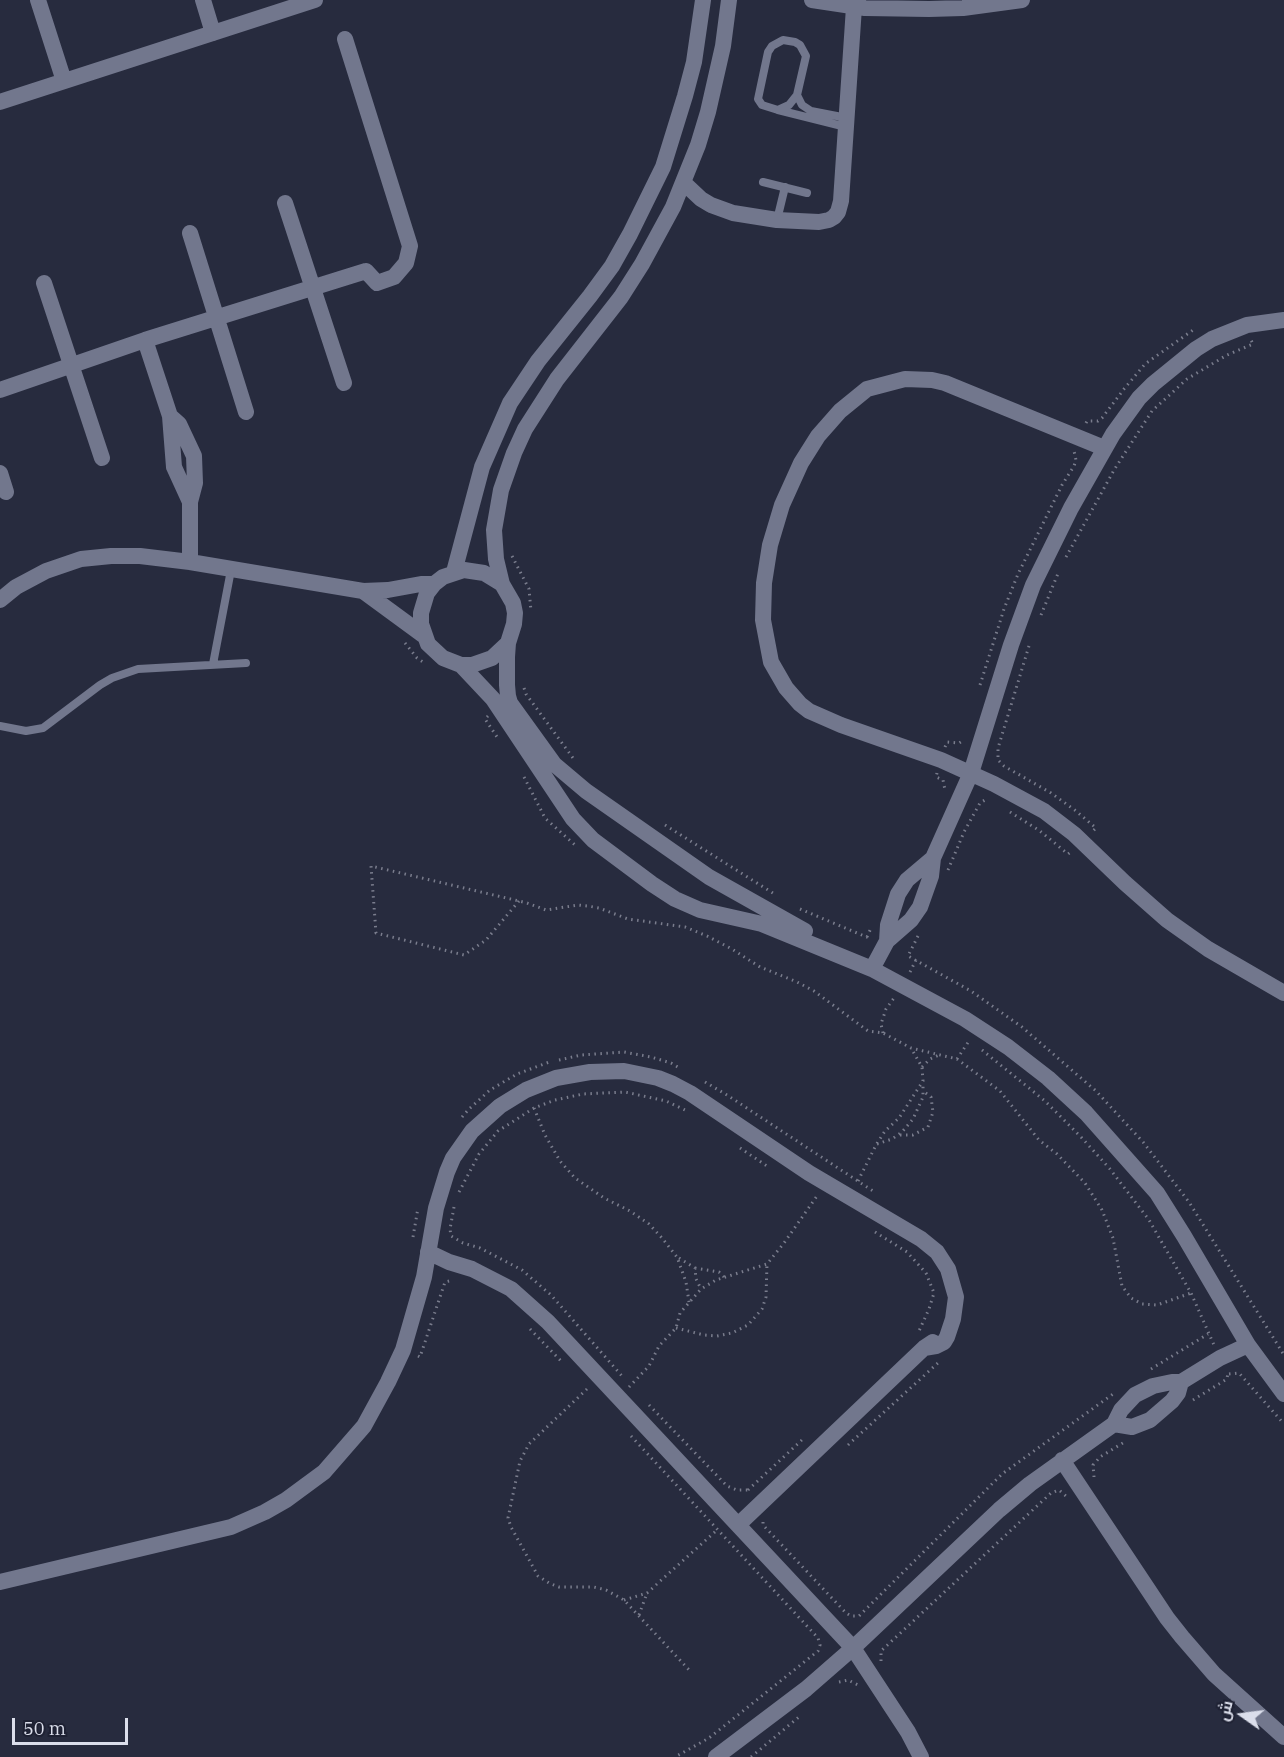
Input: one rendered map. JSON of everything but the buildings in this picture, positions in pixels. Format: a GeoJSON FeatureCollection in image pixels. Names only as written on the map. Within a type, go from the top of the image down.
{"type":"FeatureCollection","features":[{"type":"Feature","properties":{"kind":"street"},"geometry":{"type":"LineString","coordinates":[[38,0],[64,81]]}},
{"type":"Feature","properties":{"kind":"street"},"geometry":{"type":"LineString","coordinates":[[202,0],[213,33]]}},
{"type":"Feature","properties":{"kind":"street"},"geometry":{"type":"LineString","coordinates":[[0,102],[315,0]]}},
{"type":"Feature","properties":{"kind":"street"},"geometry":{"type":"LineString","coordinates":[[454,572],[482,467],[510,403],[538,361],[612,266],[635,226],[663,167],[691,73],[703,0]]}},
{"type":"Feature","properties":{"kind":"street"},"geometry":{"type":"LineString","coordinates":[[738,0],[728,7],[723,46],[711,101],[684,183],[668,217],[621,297],[557,378],[525,429],[501,490],[494,531],[496,559],[502,584],[513,603],[515,613],[508,644],[507,685],[510,703],[565,807],[582,830],[652,884],[700,910],[762,924],[872,969],[965,1019],[1008,1047],[1048,1078],[1086,1113],[1157,1193],[1248,1345],[1284,1394]]}},
{"type":"Feature","properties":{"kind":"street"},"geometry":{"type":"LineString","coordinates":[[812,0],[854,7],[896,9],[963,8],[1022,0]]}},
{"type":"Feature","properties":{"kind":"street"},"geometry":{"type":"LineString","coordinates":[[684,183],[701,199],[722,210],[734,213],[777,220],[824,222],[830,220],[838,212],[841,201],[854,7]]}},
{"type":"Feature","properties":{"kind":"street"},"geometry":{"type":"LineString","coordinates":[[0,390],[146,340],[366,271],[374,279],[394,265],[398,259],[402,242],[402,222],[345,39]]}},
{"type":"Feature","properties":{"kind":"street"},"geometry":{"type":"LineString","coordinates":[[285,203],[344,382]]}},
{"type":"Feature","properties":{"kind":"street"},"geometry":{"type":"LineString","coordinates":[[190,233],[246,412]]}},
{"type":"Feature","properties":{"kind":"street"},"geometry":{"type":"LineString","coordinates":[[44,283],[102,458]]}},
{"type":"Feature","properties":{"kind":"street"},"geometry":{"type":"LineString","coordinates":[[872,969],[886,943],[911,920],[920,907],[931,876],[933,858],[971,773],[1011,645],[1033,585],[1058,532],[1104,447],[1139,398],[1167,371],[1196,349],[1212,339],[1247,325],[1284,320]]}},
{"type":"Feature","properties":{"kind":"street"},"geometry":{"type":"LineString","coordinates":[[146,340],[170,416],[174,467],[190,502],[190,562]]}},
{"type":"Feature","properties":{"kind":"street"},"geometry":{"type":"LineString","coordinates":[[1104,447],[958,387],[932,380],[905,379],[867,389],[840,411],[813,443],[791,483],[775,526],[764,583],[764,628],[771,662],[777,675],[800,704],[820,716],[941,760],[1027,801],[1059,822],[1167,920],[1208,949],[1284,993]]}},
{"type":"Feature","properties":{"kind":"street"},"geometry":{"type":"LineString","coordinates":[[0,473],[6,492]]}},
{"type":"Feature","properties":{"kind":"street"},"geometry":{"type":"LineString","coordinates":[[0,600],[29,579],[63,564],[81,559],[111,556],[190,562],[363,591],[434,584]]}},
{"type":"Feature","properties":{"kind":"street"},"geometry":{"type":"LineString","coordinates":[[423,635],[421,613],[423,603],[434,584],[454,572],[464,570],[484,573],[502,584]]}},
{"type":"Feature","properties":{"kind":"street"},"geometry":{"type":"LineString","coordinates":[[363,591],[423,635],[435,652],[461,665],[478,681],[498,709],[564,774],[693,867],[852,960]]}},
{"type":"Feature","properties":{"kind":"street"},"geometry":{"type":"LineString","coordinates":[[461,665],[482,663],[492,658],[508,644]]}},
{"type":"Feature","properties":{"kind":"street"},"geometry":{"type":"LineString","coordinates":[[886,943],[888,925],[898,894],[908,880],[933,858]]}},
{"type":"Feature","properties":{"kind":"street"},"geometry":{"type":"LineString","coordinates":[[0,1582],[231,1527],[266,1512],[324,1472],[351,1442],[375,1409],[403,1350],[418,1302],[436,1208],[447,1172],[461,1146],[472,1131],[500,1106],[532,1087],[573,1074],[607,1071],[641,1073],[682,1088],[809,1173],[899,1227],[940,1269],[948,1288],[948,1312],[941,1336],[924,1348],[738,1525]]}},
{"type":"Feature","properties":{"kind":"street"},"geometry":{"type":"LineString","coordinates":[[428,1252],[481,1273],[511,1290],[548,1322],[853,1648],[908,1732],[921,1757]]}},
{"type":"Feature","properties":{"kind":"street"},"geometry":{"type":"LineString","coordinates":[[716,1757],[776,1713],[853,1648],[999,1510],[1030,1484],[1114,1424],[1121,1410],[1135,1395],[1154,1386],[1181,1382],[1220,1358],[1248,1345]]}},
{"type":"Feature","properties":{"kind":"street"},"geometry":{"type":"LineString","coordinates":[[1114,1424],[1132,1427],[1149,1420],[1172,1401],[1178,1393],[1181,1382]]}},
{"type":"Feature","properties":{"kind":"street"},"geometry":{"type":"LineString","coordinates":[[1062,1460],[1182,1637],[1214,1674],[1284,1737]]}},
{"type":"Feature","properties":{"kind":"lane"},"geometry":{"type":"LineString","coordinates":[[778,110],[789,105],[797,95],[806,56],[800,45],[783,40],[768,52],[757,95],[762,105],[778,110],[847,122]]}},
{"type":"Feature","properties":{"kind":"lane"},"geometry":{"type":"LineString","coordinates":[[797,95],[802,105],[811,111],[847,122]]}},
{"type":"Feature","properties":{"kind":"lane"},"geometry":{"type":"LineString","coordinates":[[763,182],[807,193]]}},
{"type":"Feature","properties":{"kind":"lane"},"geometry":{"type":"LineString","coordinates":[[777,220],[785,187]]}},
{"type":"Feature","properties":{"kind":"lane"},"geometry":{"type":"LineString","coordinates":[[213,664],[231,570]]}},
{"type":"Feature","properties":{"kind":"lane"},"geometry":{"type":"LineString","coordinates":[[0,726],[26,731],[43,728],[100,685],[138,669],[246,663]]}},
{"type":"Feature","properties":{"kind":"path"},"geometry":{"type":"LineString","coordinates":[[510,548],[529,589],[531,614]]}},
{"type":"Feature","properties":{"kind":"path"},"geometry":{"type":"LineString","coordinates":[[523,685],[526,694],[579,766]]}},
{"type":"Feature","properties":{"kind":"path"},"geometry":{"type":"LineString","coordinates":[[497,737],[485,718],[498,709]]}},
{"type":"Feature","properties":{"kind":"path"},"geometry":{"type":"LineString","coordinates":[[522,773],[545,818],[581,850]]}},
{"type":"Feature","properties":{"kind":"path"},"geometry":{"type":"LineString","coordinates":[[659,821],[779,897]]}},
{"type":"Feature","properties":{"kind":"path"},"geometry":{"type":"LineString","coordinates":[[519,901],[486,940],[464,955],[376,933],[371,866],[519,901],[546,910],[578,905],[599,908],[628,918],[685,927],[732,949],[760,967],[814,991],[867,1031],[883,1033],[912,1048],[957,1059],[1000,1091],[1039,1140],[1057,1154],[1085,1183],[1102,1210],[1113,1238],[1122,1286],[1131,1298],[1142,1304],[1157,1305],[1191,1293]]}},
{"type":"Feature","properties":{"kind":"path"},"geometry":{"type":"LineString","coordinates":[[794,905],[886,943],[908,956]]}},
{"type":"Feature","properties":{"kind":"path"},"geometry":{"type":"LineString","coordinates":[[886,994],[903,1003]]}},
{"type":"Feature","properties":{"kind":"path"},"geometry":{"type":"LineString","coordinates":[[960,1036],[1037,1094],[1110,1169],[1149,1221],[1191,1293],[1208,1334],[1229,1374]]}},
{"type":"Feature","properties":{"kind":"path"},"geometry":{"type":"LineString","coordinates":[[957,1059],[969,1041]]}},
{"type":"Feature","properties":{"kind":"path"},"geometry":{"type":"LineString","coordinates":[[876,1144],[898,1134],[913,1119],[923,1097],[922,1067],[912,1048]]}},
{"type":"Feature","properties":{"kind":"path"},"geometry":{"type":"LineString","coordinates":[[462,1118],[490,1090],[517,1074],[545,1063],[581,1055],[624,1052],[671,1063],[690,1074]]}},
{"type":"Feature","properties":{"kind":"path"},"geometry":{"type":"LineString","coordinates":[[922,1067],[930,1059],[939,1055]]}},
{"type":"Feature","properties":{"kind":"path"},"geometry":{"type":"LineString","coordinates":[[699,1079],[876,1193]]}},
{"type":"Feature","properties":{"kind":"path"},"geometry":{"type":"LineString","coordinates":[[858,1181],[876,1144],[885,1131],[899,1118],[923,1081]]}},
{"type":"Feature","properties":{"kind":"path"},"geometry":{"type":"LineString","coordinates":[[898,1134],[913,1135],[928,1127],[933,1112],[932,1097],[922,1090]]}},
{"type":"Feature","properties":{"kind":"path"},"geometry":{"type":"LineString","coordinates":[[631,1385],[551,1295],[522,1270],[480,1248],[463,1243],[451,1236],[450,1229],[456,1199],[479,1154],[498,1131],[534,1108],[555,1100],[615,1092],[647,1096],[666,1101],[685,1110]]}},
{"type":"Feature","properties":{"kind":"path"},"geometry":{"type":"LineString","coordinates":[[534,1108],[545,1135],[560,1161],[575,1178],[604,1198],[650,1224],[677,1257],[695,1268],[719,1272],[725,1277]]}},
{"type":"Feature","properties":{"kind":"path"},"geometry":{"type":"LineString","coordinates":[[733,1143],[771,1168]]}},
{"type":"Feature","properties":{"kind":"path"},"geometry":{"type":"LineString","coordinates":[[617,1397],[650,1366],[659,1346],[676,1328],[680,1313],[701,1289],[716,1280],[767,1264],[817,1196]]}},
{"type":"Feature","properties":{"kind":"path"},"geometry":{"type":"LineString","coordinates":[[413,1242],[419,1205]]}},
{"type":"Feature","properties":{"kind":"path"},"geometry":{"type":"LineString","coordinates":[[867,1226],[907,1252],[926,1273],[934,1293],[919,1331]]}},
{"type":"Feature","properties":{"kind":"path"},"geometry":{"type":"LineString","coordinates":[[677,1257],[686,1282],[689,1303]]}},
{"type":"Feature","properties":{"kind":"path"},"geometry":{"type":"LineString","coordinates":[[676,1328],[717,1336],[732,1333],[748,1325],[762,1309],[766,1297],[767,1264]]}},
{"type":"Feature","properties":{"kind":"path"},"geometry":{"type":"LineString","coordinates":[[695,1268],[696,1279],[701,1289]]}},
{"type":"Feature","properties":{"kind":"path"},"geometry":{"type":"LineString","coordinates":[[403,1350],[420,1356],[445,1282],[460,1280]]}},
{"type":"Feature","properties":{"kind":"path"},"geometry":{"type":"LineString","coordinates":[[522,1321],[563,1363]]}},
{"type":"Feature","properties":{"kind":"path"},"geometry":{"type":"LineString","coordinates":[[1143,1375],[1208,1334]]}},
{"type":"Feature","properties":{"kind":"path"},"geometry":{"type":"LineString","coordinates":[[839,1452],[944,1357]]}},
{"type":"Feature","properties":{"kind":"path"},"geometry":{"type":"LineString","coordinates":[[1229,1374],[1239,1372],[1284,1424]]}},
{"type":"Feature","properties":{"kind":"path"},"geometry":{"type":"LineString","coordinates":[[1188,1403],[1227,1379],[1229,1374]]}},
{"type":"Feature","properties":{"kind":"path"},"geometry":{"type":"LineString","coordinates":[[593,1395],[587,1389],[530,1444],[520,1461],[508,1518],[511,1527],[538,1576],[559,1587],[594,1587],[606,1590],[624,1600],[691,1672]]}},
{"type":"Feature","properties":{"kind":"path"},"geometry":{"type":"LineString","coordinates":[[761,1504],[770,1515],[763,1520],[763,1525],[846,1613],[859,1616],[1002,1474],[1115,1393]]}},
{"type":"Feature","properties":{"kind":"path"},"geometry":{"type":"LineString","coordinates":[[647,1402],[727,1486],[737,1490],[748,1490],[808,1434]]}},
{"type":"Feature","properties":{"kind":"path"},"geometry":{"type":"LineString","coordinates":[[630,1435],[818,1638],[820,1645],[818,1651],[709,1738],[675,1757]]}},
{"type":"Feature","properties":{"kind":"path"},"geometry":{"type":"LineString","coordinates":[[831,1689],[840,1682],[849,1680],[859,1686],[883,1669],[880,1661],[881,1651],[1051,1493],[1059,1490],[1067,1497],[1082,1489],[1095,1479],[1094,1465],[1100,1458],[1129,1439]]}},
{"type":"Feature","properties":{"kind":"path"},"geometry":{"type":"LineString","coordinates":[[624,1600],[647,1593],[717,1530]]}},
{"type":"Feature","properties":{"kind":"path"},"geometry":{"type":"LineString","coordinates":[[639,1616],[647,1593]]}},
{"type":"Feature","properties":{"kind":"path"},"geometry":{"type":"LineString","coordinates":[[751,1757],[804,1712]]}}]}
